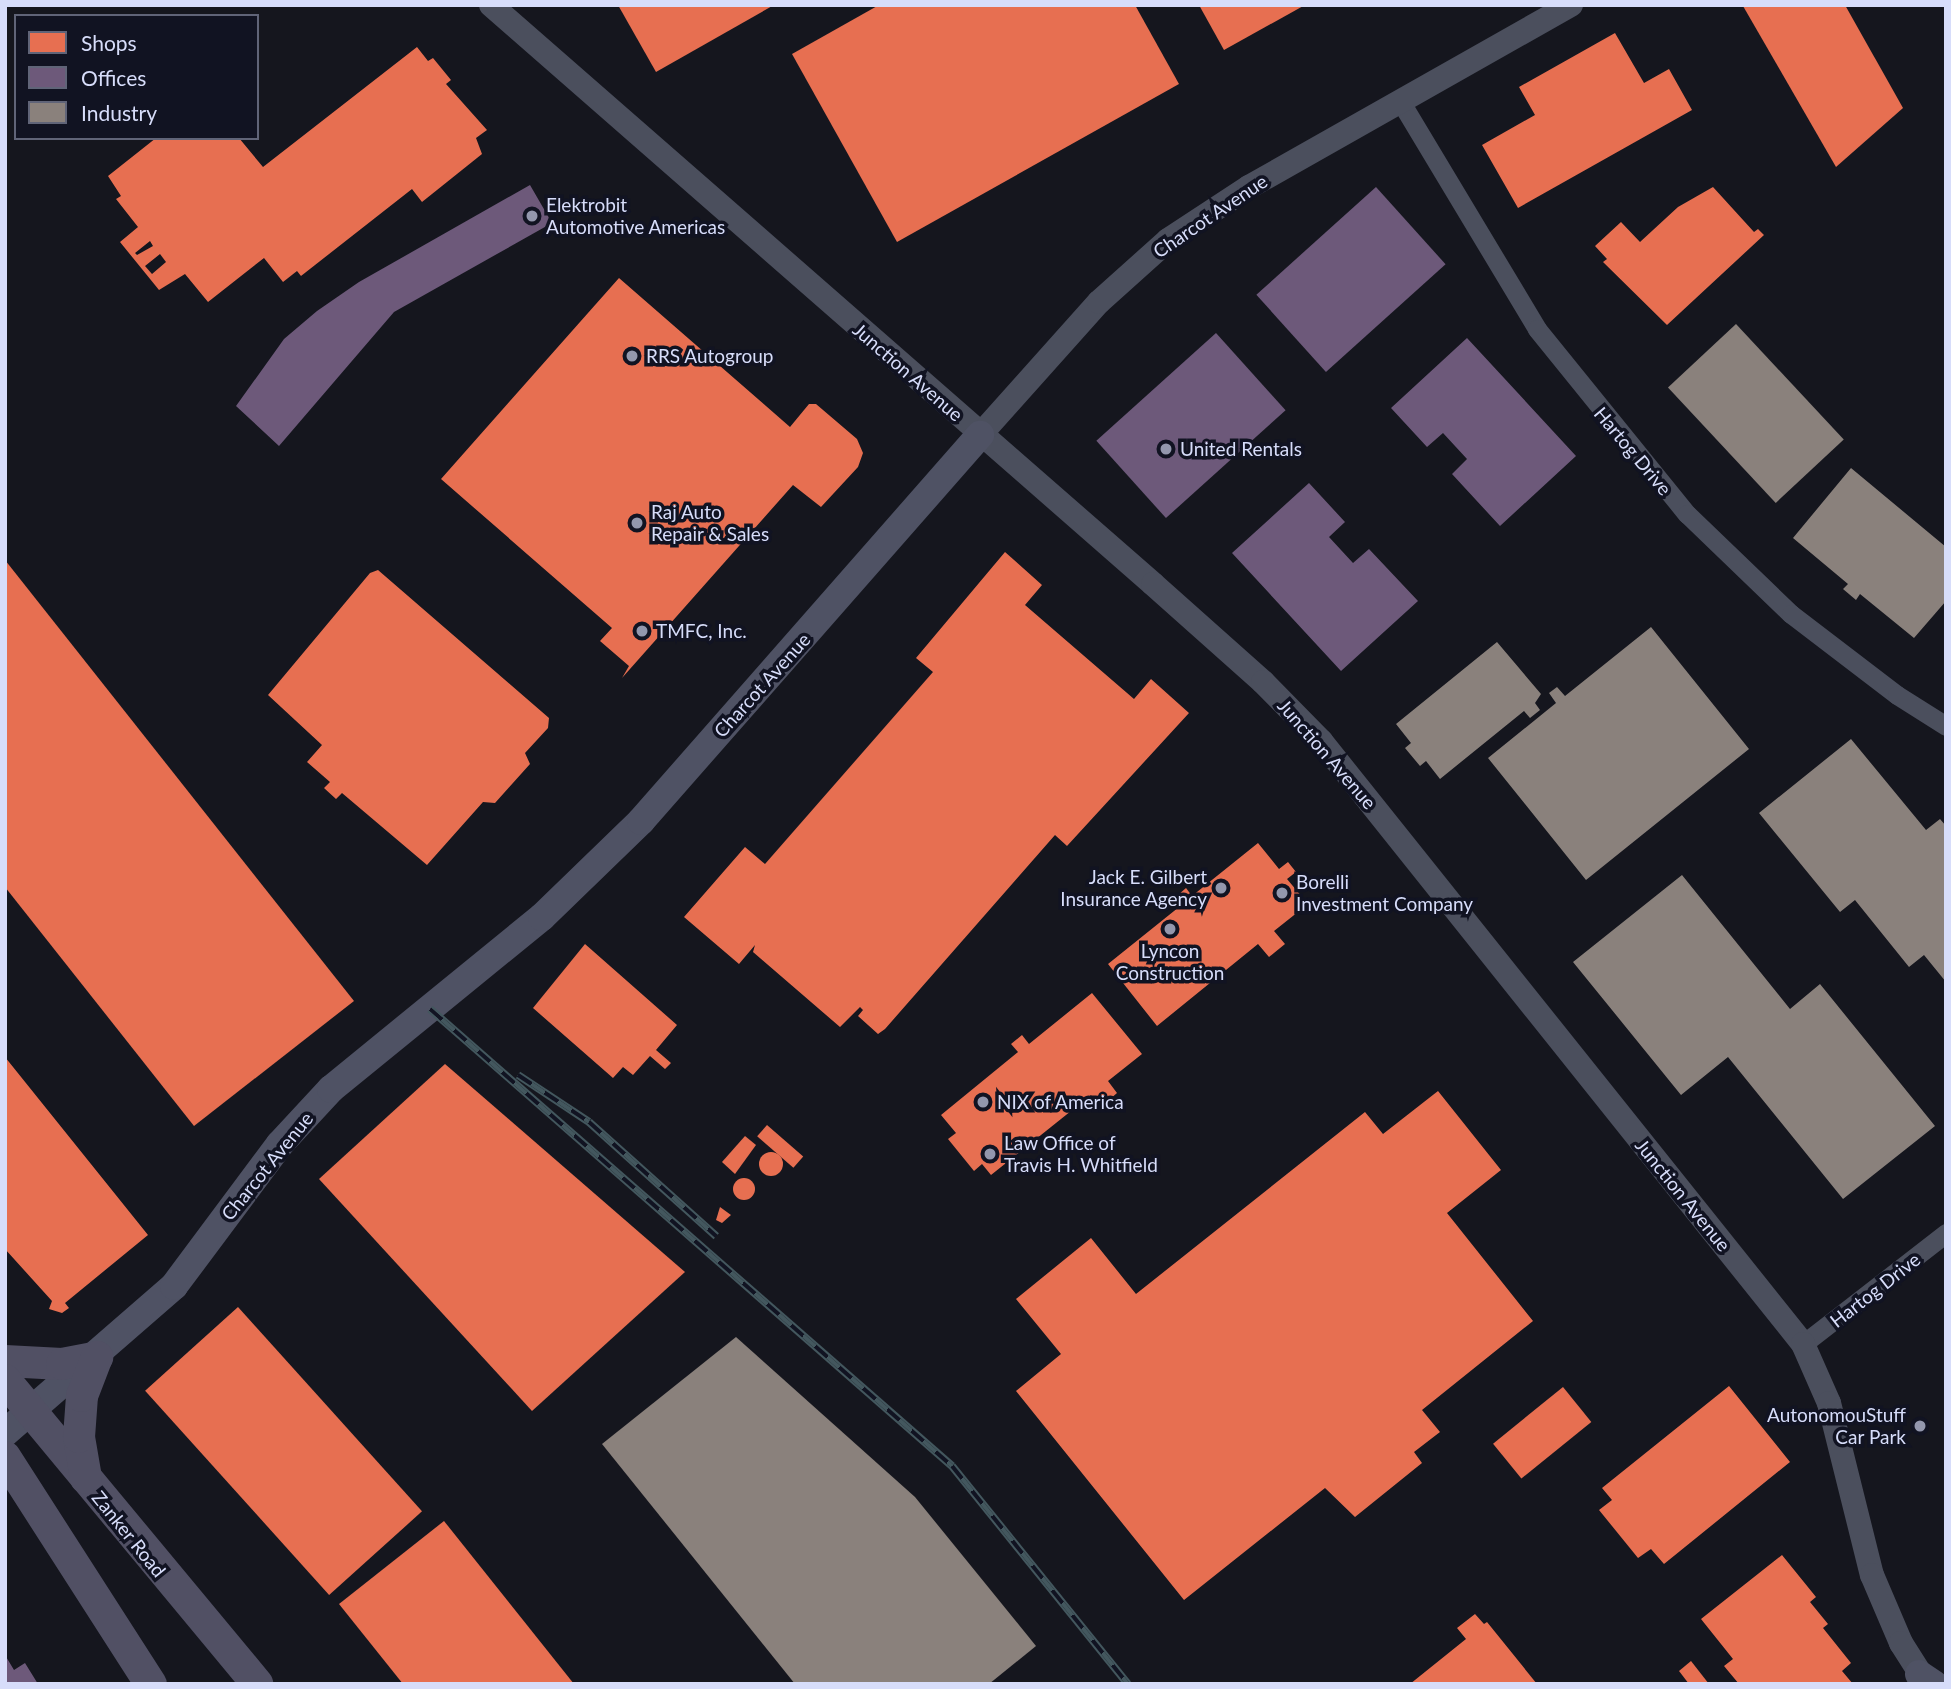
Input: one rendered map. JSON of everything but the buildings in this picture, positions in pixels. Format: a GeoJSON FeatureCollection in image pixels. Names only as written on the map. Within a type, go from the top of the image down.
{"type":"FeatureCollection","features":[{"type":"Feature","properties":{"kind":"main road","name":"Charcot Avenue"},"geometry":{"type":"LineString","coordinates":[[5,1433],[97,1357],[174,1286],[280,1144],[331,1089],[542,917],[641,821],[979,435]]}},
{"type":"Feature","properties":{"kind":"main road"},"geometry":{"type":"LineString","coordinates":[[5,1361],[62,1364],[97,1357]]}},
{"type":"Feature","properties":{"kind":"main road"},"geometry":{"type":"LineString","coordinates":[[86,1481],[79,1437],[82,1396],[97,1357]]}},
{"type":"Feature","properties":{"kind":"main road","name":"Zanker Road"},"geometry":{"type":"LineString","coordinates":[[5,1380],[257,1684]]}},
{"type":"Feature","properties":{"kind":"main road"},"geometry":{"type":"LineString","coordinates":[[5,1457],[37,1502],[151,1684]]}},
{"type":"Feature","properties":{"kind":"main road"},"geometry":{"type":"LineString","coordinates":[[5,1496],[37,1502]]}},
{"type":"Feature","properties":{"kind":"street","name":"Junction Avenue"},"geometry":{"type":"LineString","coordinates":[[491,5],[1263,682],[1321,741],[1803,1344],[1829,1403],[1872,1575],[1926,1681]]}},
{"type":"Feature","properties":{"kind":"street","name":"Charcot Avenue"},"geometry":{"type":"LineString","coordinates":[[979,435],[1099,302],[1168,240],[1249,187],[1402,104],[1571,5]]}},
{"type":"Feature","properties":{"kind":"street","name":"Hartog Drive"},"geometry":{"type":"LineString","coordinates":[[1402,104],[1537,329],[1605,418],[1687,514],[1791,614],[1897,695],[1946,726]]}},
{"type":"Feature","properties":{"kind":"street","name":"Hartog Drive"},"geometry":{"type":"LineString","coordinates":[[1803,1344],[1946,1233]]}},
{"type":"Feature","properties":{"kind":"railway"},"geometry":{"type":"LineString","coordinates":[[430,1009],[952,1466],[1128,1684]]}},
{"type":"Feature","properties":{"kind":"railway"},"geometry":{"type":"LineString","coordinates":[[518,1075],[589,1122],[716,1236]]}},
{"type":"Feature","properties":{"kind":"place","name":"Elektrobit Automotive Americas"},"geometry":{"type":"Point","coordinates":[532,216]}},
{"type":"Feature","properties":{"kind":"place","name":"RRS Autogroup"},"geometry":{"type":"Point","coordinates":[632,356]}},
{"type":"Feature","properties":{"kind":"place","name":"United Rentals"},"geometry":{"type":"Point","coordinates":[1166,449]}},
{"type":"Feature","properties":{"kind":"place","name":"Raj Auto Repair & Sales"},"geometry":{"type":"Point","coordinates":[637,523]}},
{"type":"Feature","properties":{"kind":"place","name":"TMFC, Inc."},"geometry":{"type":"Point","coordinates":[642,631]}},
{"type":"Feature","properties":{"kind":"place","name":"Jack E. Gilbert Insurance Agency"},"geometry":{"type":"Point","coordinates":[1221,888]}},
{"type":"Feature","properties":{"kind":"place","name":"Borelli Investment Company"},"geometry":{"type":"Point","coordinates":[1282,893]}},
{"type":"Feature","properties":{"kind":"place","name":"Lyncon Construction"},"geometry":{"type":"Point","coordinates":[1170,929]}},
{"type":"Feature","properties":{"kind":"place","name":"NIX of America"},"geometry":{"type":"Point","coordinates":[983,1102]}},
{"type":"Feature","properties":{"kind":"place","name":"Law Office of Travis H. Whitfield"},"geometry":{"type":"Point","coordinates":[990,1154]}},
{"type":"Feature","properties":{"kind":"place","name":"AutonomouStuff Car Park"},"geometry":{"type":"Point","coordinates":[1920,1426]}}]}
